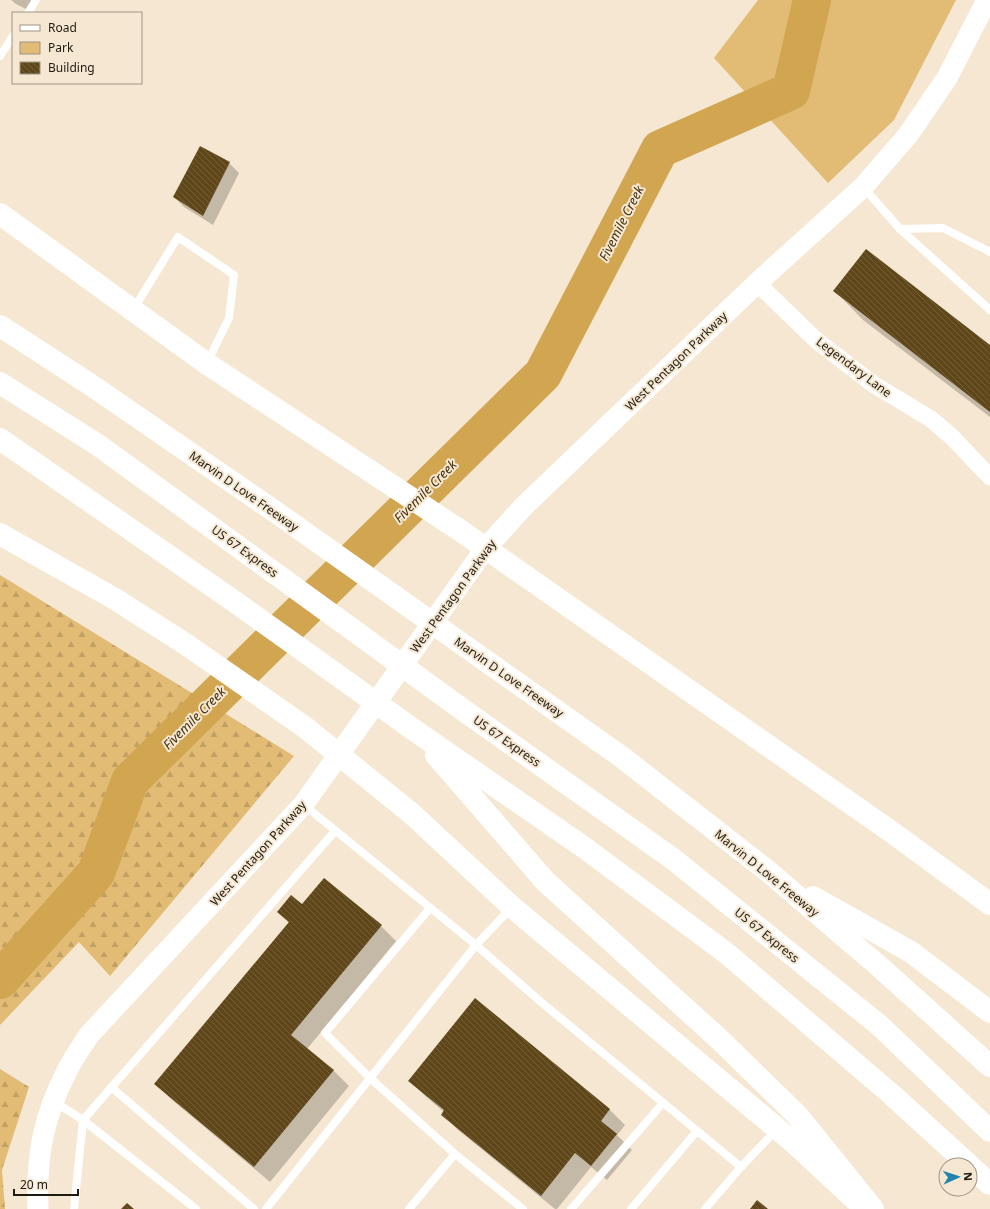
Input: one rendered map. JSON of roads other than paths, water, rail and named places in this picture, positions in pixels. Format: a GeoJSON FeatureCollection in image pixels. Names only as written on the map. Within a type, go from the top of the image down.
{"type":"FeatureCollection","features":[{"type":"Feature","properties":{"kind":"main road"},"geometry":{"type":"LineString","coordinates":[[0,214],[206,363],[458,529],[893,833],[990,904]]}},
{"type":"Feature","properties":{"kind":"main road","name":"Marvin D Love Freeway"},"geometry":{"type":"LineString","coordinates":[[0,326],[91,385],[277,513],[623,758],[769,872],[881,968],[990,1066]]}},
{"type":"Feature","properties":{"kind":"main road","name":"US 67 Express"},"geometry":{"type":"LineString","coordinates":[[0,383],[98,445],[466,712],[673,859],[879,1025],[990,1132]]}},
{"type":"Feature","properties":{"kind":"main road"},"geometry":{"type":"LineString","coordinates":[[0,439],[228,597],[414,730],[582,846],[725,952],[891,1094],[960,1157]]}},
{"type":"Feature","properties":{"kind":"main road"},"geometry":{"type":"LineString","coordinates":[[0,534],[116,600],[187,645],[306,728],[340,754],[412,814],[512,907],[777,1129],[866,1209]]}},
{"type":"Feature","properties":{"kind":"main road"},"geometry":{"type":"LineString","coordinates":[[414,730],[545,881],[719,1039],[798,1116],[873,1209]]}},
{"type":"Feature","properties":{"kind":"main road"},"geometry":{"type":"LineString","coordinates":[[769,872],[911,952],[990,1012]]}},
{"type":"Feature","properties":{"kind":"main road"},"geometry":{"type":"LineString","coordinates":[[978,1173],[990,1184]]}},
{"type":"Feature","properties":{"kind":"street","name":"West Pentagon Parkway"},"geometry":{"type":"LineString","coordinates":[[38,1209],[38,1170],[43,1132],[53,1100],[68,1068],[89,1035],[303,805],[485,549],[524,506],[757,283],[863,188],[908,135],[947,78],[988,1]]}},
{"type":"Feature","properties":{"kind":"street","name":"Legendary Lane"},"geometry":{"type":"LineString","coordinates":[[757,283],[816,340],[873,384],[931,419],[952,437],[990,477]]}},
{"type":"Feature","properties":{"kind":"lane"},"geometry":{"type":"LineString","coordinates":[[29,12],[36,0]]}},
{"type":"Feature","properties":{"kind":"lane"},"geometry":{"type":"LineString","coordinates":[[0,56],[12,38]]}},
{"type":"Feature","properties":{"kind":"lane"},"geometry":{"type":"LineString","coordinates":[[863,188],[900,229],[990,310]]}},
{"type":"Feature","properties":{"kind":"lane"},"geometry":{"type":"LineString","coordinates":[[900,229],[943,228],[990,252]]}},
{"type":"Feature","properties":{"kind":"lane"},"geometry":{"type":"LineString","coordinates":[[133,311],[178,237],[234,275],[229,318],[206,363]]}},
{"type":"Feature","properties":{"kind":"lane"},"geometry":{"type":"LineString","coordinates":[[303,805],[476,945],[541,1002],[741,1167]]}},
{"type":"Feature","properties":{"kind":"lane"},"geometry":{"type":"LineString","coordinates":[[74,1209],[83,1120],[336,831]]}},
{"type":"Feature","properties":{"kind":"lane"},"geometry":{"type":"LineString","coordinates":[[266,1209],[476,945],[512,907]]}},
{"type":"Feature","properties":{"kind":"lane"},"geometry":{"type":"LineString","coordinates":[[430,908],[325,1033],[370,1078],[455,1154],[523,1209]]}},
{"type":"Feature","properties":{"kind":"lane"},"geometry":{"type":"LineString","coordinates":[[111,1087],[254,1209]]}},
{"type":"Feature","properties":{"kind":"lane"},"geometry":{"type":"LineString","coordinates":[[53,1100],[83,1120],[196,1209]]}},
{"type":"Feature","properties":{"kind":"lane"},"geometry":{"type":"LineString","coordinates":[[571,1209],[663,1103]]}},
{"type":"Feature","properties":{"kind":"lane"},"geometry":{"type":"LineString","coordinates":[[705,1209],[741,1167],[777,1129]]}},
{"type":"Feature","properties":{"kind":"lane"},"geometry":{"type":"LineString","coordinates":[[631,1209],[697,1131]]}},
{"type":"Feature","properties":{"kind":"lane"},"geometry":{"type":"LineString","coordinates":[[409,1209],[455,1154]]}},
{"type":"Feature","properties":{"kind":"waterway","name":"Fivemile Creek"},"geometry":{"type":"LineString","coordinates":[[0,980],[96,873],[130,781],[543,374],[660,149],[791,91],[812,0]]}}]}
